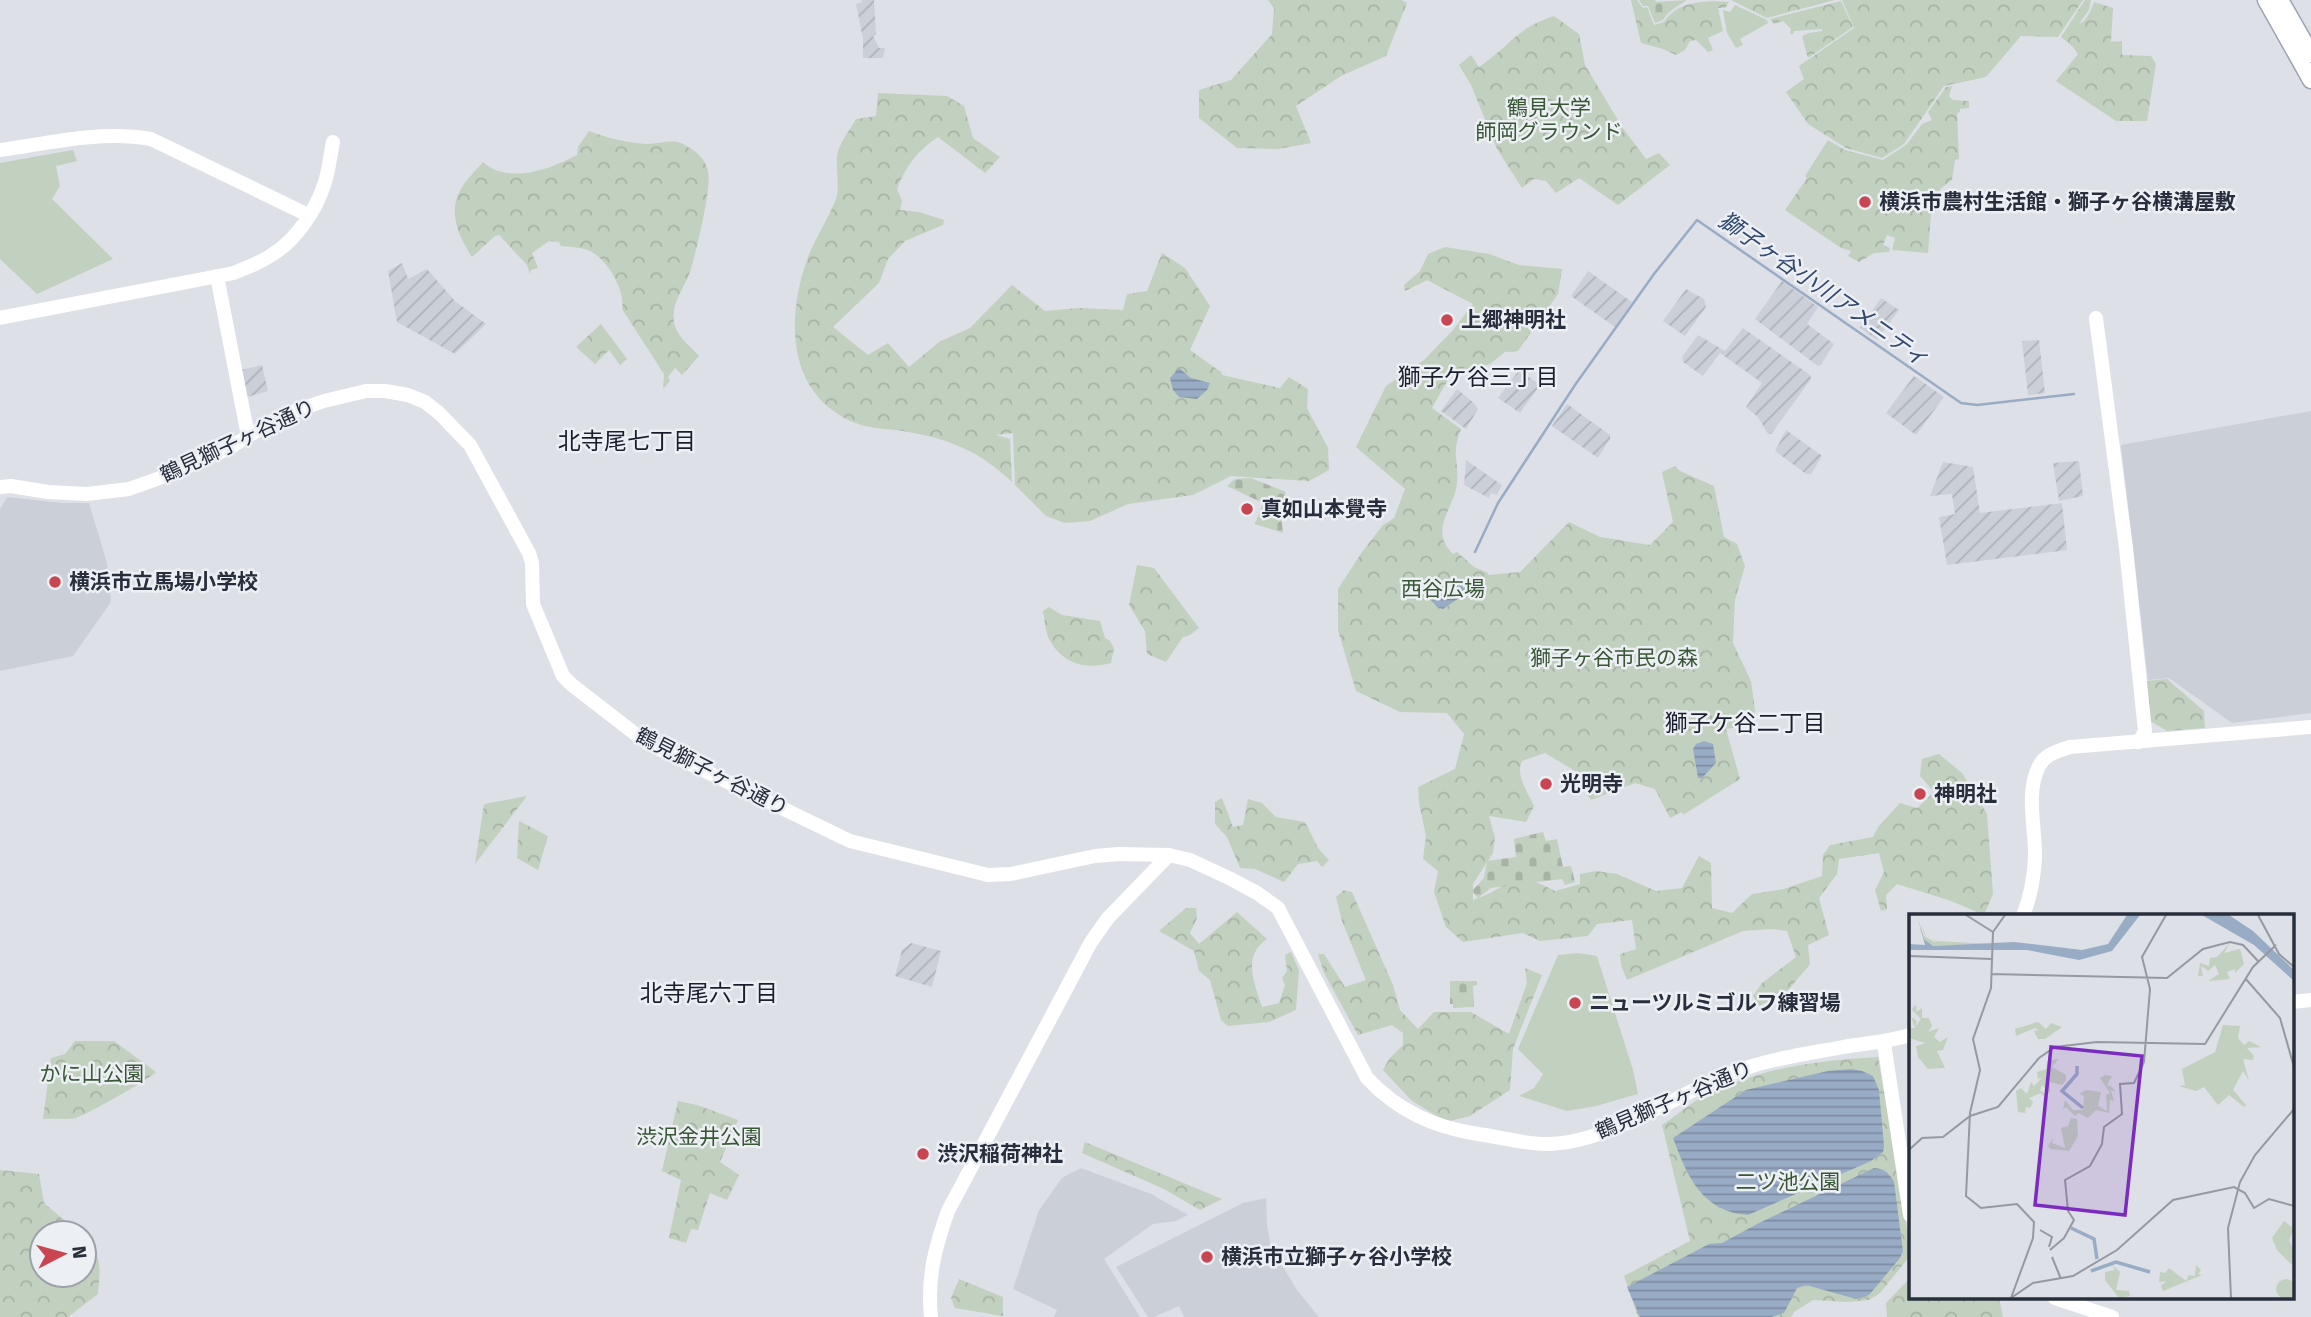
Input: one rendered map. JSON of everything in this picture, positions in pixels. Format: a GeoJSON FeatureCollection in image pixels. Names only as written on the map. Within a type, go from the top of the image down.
{"type":"FeatureCollection","features":[{"type":"Feature","properties":{"kind":"main road"},"geometry":{"type":"LineString","coordinates":[[2266,0],[2311,80]]}},
{"type":"Feature","properties":{"kind":"main road"},"geometry":{"type":"LineString","coordinates":[[2280,0],[2311,54]]}},
{"type":"Feature","properties":{"kind":"main road"},"geometry":{"type":"LineString","coordinates":[[0,150],[85,137],[125,134],[151,139],[308,215]]}},
{"type":"Feature","properties":{"kind":"main road"},"geometry":{"type":"LineString","coordinates":[[0,318],[234,273],[276,253],[294,236],[323,189],[333,142]]}},
{"type":"Feature","properties":{"kind":"main road"},"geometry":{"type":"LineString","coordinates":[[217,276],[248,436]]}},
{"type":"Feature","properties":{"kind":"main road"},"geometry":{"type":"LineString","coordinates":[[2096,318],[2126,548],[2145,731],[2139,742]]}},
{"type":"Feature","properties":{"kind":"main road","name":"鶴見獅子ヶ谷通り"},"geometry":{"type":"LineString","coordinates":[[0,487],[87,494],[129,489],[217,453],[281,416],[356,392],[396,392],[425,402],[470,445],[525,544],[532,564],[533,604],[558,665],[572,685],[647,743],[850,841],[980,874],[996,876],[1119,853],[1169,855],[1190,860],[1231,879],[1257,892],[1278,908],[1367,1078],[1379,1090],[1418,1117],[1444,1128],[1546,1144],[1573,1140],[1608,1130],[1731,1072],[1759,1063],[1845,1047],[1884,1043],[1909,1035]]}},
{"type":"Feature","properties":{"kind":"main road"},"geometry":{"type":"LineString","coordinates":[[2024,914],[2033,883],[2035,858],[2032,792],[2039,766],[2047,756],[2070,747],[2311,727]]}},
{"type":"Feature","properties":{"kind":"main road"},"geometry":{"type":"LineString","coordinates":[[931,1317],[929,1293],[934,1252],[955,1199],[1091,942],[1108,918],[1169,855]]}},
{"type":"Feature","properties":{"kind":"main road"},"geometry":{"type":"LineString","coordinates":[[1884,1043],[1909,1208]]}},
{"type":"Feature","properties":{"kind":"main road"},"geometry":{"type":"LineString","coordinates":[[2061,1300],[2112,1317]]}},
{"type":"Feature","properties":{"kind":"shaded area"},"geometry":{"type":"Polygon","coordinates":[[[862,0],[874,0],[876,34],[873,36],[879,48],[885,48],[883,58],[863,58],[863,39],[856,4],[862,0]]]}},
{"type":"Feature","properties":{"kind":"shaded area"},"geometry":{"type":"Polygon","coordinates":[[[402,263],[408,279],[427,269],[456,302],[486,324],[455,354],[397,322],[388,271],[402,263]]]}},
{"type":"Feature","properties":{"kind":"shaded area"},"geometry":{"type":"Polygon","coordinates":[[[1588,271],[1632,302],[1615,327],[1571,296],[1588,271]]]}},
{"type":"Feature","properties":{"kind":"shaded area"},"geometry":{"type":"Polygon","coordinates":[[[1782,281],[1818,307],[1807,324],[1834,344],[1821,365],[1818,366],[1755,319],[1782,281]]]}},
{"type":"Feature","properties":{"kind":"shaded area"},"geometry":{"type":"Polygon","coordinates":[[[1686,289],[1704,299],[1706,307],[1685,336],[1663,321],[1686,289]]]}},
{"type":"Feature","properties":{"kind":"shaded area"},"geometry":{"type":"Polygon","coordinates":[[[1881,298],[1899,310],[1877,340],[1860,328],[1881,298]]]}},
{"type":"Feature","properties":{"kind":"shaded area"},"geometry":{"type":"Polygon","coordinates":[[[1743,328],[1810,375],[1811,379],[1771,434],[1768,434],[1758,417],[1746,407],[1762,383],[1720,353],[1703,376],[1683,362],[1682,357],[1698,335],[1725,351],[1743,328]]]}},
{"type":"Feature","properties":{"kind":"shaded area"},"geometry":{"type":"Polygon","coordinates":[[[2039,340],[2045,393],[2028,395],[2022,341],[2039,340]]]}},
{"type":"Feature","properties":{"kind":"shaded area"},"geometry":{"type":"Polygon","coordinates":[[[262,365],[268,391],[247,397],[241,370],[262,365]]]}},
{"type":"Feature","properties":{"kind":"shaded area"},"geometry":{"type":"Polygon","coordinates":[[[1519,370],[1540,385],[1520,413],[1498,398],[1519,370]]]}},
{"type":"Feature","properties":{"kind":"shaded area"},"geometry":{"type":"Polygon","coordinates":[[[1914,376],[1944,397],[1916,435],[1886,413],[1914,376]]]}},
{"type":"Feature","properties":{"kind":"shaded area"},"geometry":{"type":"Polygon","coordinates":[[[1457,389],[1478,409],[1466,429],[1441,411],[1457,389]]]}},
{"type":"Feature","properties":{"kind":"shaded area"},"geometry":{"type":"Polygon","coordinates":[[[1567,404],[1610,435],[1598,458],[1552,426],[1567,404]]]}},
{"type":"Feature","properties":{"kind":"shaded area"},"geometry":{"type":"Polygon","coordinates":[[[2311,411],[2311,713],[2232,723],[2169,678],[2148,680],[2121,445],[2311,411]]]}},
{"type":"Feature","properties":{"kind":"shaded area"},"geometry":{"type":"Polygon","coordinates":[[[1786,430],[1822,456],[1811,474],[1806,474],[1775,451],[1786,430]]]}},
{"type":"Feature","properties":{"kind":"shaded area"},"geometry":{"type":"Polygon","coordinates":[[[1466,460],[1502,485],[1497,495],[1491,493],[1489,498],[1464,485],[1466,460]]]}},
{"type":"Feature","properties":{"kind":"shaded area"},"geometry":{"type":"Polygon","coordinates":[[[2079,461],[2083,496],[2059,501],[2053,463],[2079,461]]]}},
{"type":"Feature","properties":{"kind":"shaded area"},"geometry":{"type":"Polygon","coordinates":[[[1943,462],[1973,467],[1980,513],[2062,503],[2067,550],[1947,565],[1939,517],[1955,514],[1952,494],[1930,496],[1943,462]]]}},
{"type":"Feature","properties":{"kind":"shaded area","name":"横浜市立馬場小学校"},"geometry":{"type":"Polygon","coordinates":[[[7,497],[89,503],[107,563],[111,602],[73,656],[0,671],[0,509],[7,497]]]}},
{"type":"Feature","properties":{"kind":"shaded area"},"geometry":{"type":"Polygon","coordinates":[[[911,943],[941,951],[932,987],[895,976],[902,950],[911,943]]]}},
{"type":"Feature","properties":{"kind":"shaded area"},"geometry":{"type":"Polygon","coordinates":[[[1081,1168],[1151,1194],[1188,1215],[1176,1221],[1153,1224],[1104,1259],[1140,1317],[1054,1317],[1057,1310],[1013,1289],[1039,1210],[1062,1178],[1081,1168]]]}},
{"type":"Feature","properties":{"kind":"shaded area","name":"横浜市立獅子ヶ谷小学校"},"geometry":{"type":"Polygon","coordinates":[[[1266,1198],[1271,1247],[1297,1290],[1319,1317],[1184,1317],[1179,1306],[1148,1317],[1116,1267],[1243,1203],[1266,1198]]]}},
{"type":"Feature","properties":{"kind":"green space"},"geometry":{"type":"Polygon","coordinates":[[[1268,0],[1401,0],[1407,3],[1386,56],[1341,76],[1296,106],[1311,143],[1278,149],[1237,148],[1199,118],[1199,90],[1231,80],[1272,34],[1274,8],[1268,0]]]}},
{"type":"Feature","properties":{"kind":"green space"},"geometry":{"type":"Polygon","coordinates":[[[1631,0],[1637,0],[1643,8],[1647,7],[1654,25],[1664,22],[1676,10],[1693,3],[1729,2],[1725,8],[1718,8],[1723,31],[1708,38],[1713,50],[1708,52],[1696,40],[1690,41],[1685,50],[1676,55],[1641,43],[1631,0]]]}},
{"type":"Feature","properties":{"kind":"green space"},"geometry":{"type":"Polygon","coordinates":[[[1639,0],[1687,0],[1670,11],[1663,20],[1655,23],[1648,6],[1643,6],[1639,0]]]}},
{"type":"Feature","properties":{"kind":"green space"},"geometry":{"type":"Polygon","coordinates":[[[1731,0],[1835,0],[1767,18],[1731,0]]]}},
{"type":"Feature","properties":{"kind":"green space"},"geometry":{"type":"Polygon","coordinates":[[[1842,0],[2083,0],[2058,37],[2021,36],[1986,77],[1944,86],[1904,144],[1882,158],[1846,148],[1808,124],[1786,92],[1804,79],[1799,66],[1854,28],[1842,0]]]}},
{"type":"Feature","properties":{"kind":"green space"},"geometry":{"type":"Polygon","coordinates":[[[2085,0],[2091,0],[2089,10],[2079,24],[2086,18],[2094,2],[2113,8],[2111,42],[2122,41],[2122,55],[2151,56],[2156,64],[2147,121],[2116,121],[2056,81],[2078,54],[2061,37],[2085,0]]]}},
{"type":"Feature","properties":{"kind":"green space"},"geometry":{"type":"Polygon","coordinates":[[[1841,1],[1853,27],[1808,58],[1802,36],[1822,29],[1794,31],[1790,34],[1791,29],[1783,21],[1774,24],[1770,19],[1841,1]]]}},
{"type":"Feature","properties":{"kind":"green space"},"geometry":{"type":"Polygon","coordinates":[[[1735,5],[1767,20],[1768,23],[1740,39],[1743,45],[1736,48],[1727,33],[1723,10],[1730,12],[1735,5]]]}},
{"type":"Feature","properties":{"kind":"green space","name":"鶴見大学 師岡グラウンド"},"geometry":{"type":"Polygon","coordinates":[[[1554,16],[1579,34],[1585,65],[1622,127],[1646,159],[1659,153],[1670,165],[1618,205],[1579,178],[1556,193],[1546,181],[1534,179],[1522,188],[1497,149],[1471,85],[1459,65],[1471,55],[1479,67],[1521,32],[1554,16]]]}},
{"type":"Feature","properties":{"kind":"green space"},"geometry":{"type":"Polygon","coordinates":[[[1952,86],[1949,96],[1953,100],[1969,101],[1969,108],[1960,109],[1957,113],[1959,159],[1955,160],[1952,180],[1940,189],[1936,212],[1931,214],[1928,253],[1892,250],[1895,238],[1887,235],[1883,245],[1890,248],[1889,252],[1874,253],[1859,262],[1848,256],[1851,251],[1841,248],[1785,210],[1828,140],[1845,150],[1883,160],[1907,144],[1922,124],[1932,120],[1928,112],[1946,87],[1952,86]]]}},
{"type":"Feature","properties":{"kind":"green space"},"geometry":{"type":"Polygon","coordinates":[[[878,93],[947,96],[964,106],[973,138],[1000,157],[985,173],[938,137],[918,154],[908,166],[897,189],[902,201],[900,210],[919,212],[944,220],[943,225],[905,241],[888,259],[879,283],[833,327],[868,355],[888,343],[909,367],[939,342],[970,328],[1012,285],[1045,311],[1079,308],[1123,310],[1127,294],[1147,291],[1162,253],[1185,268],[1210,306],[1190,350],[1222,375],[1280,388],[1289,377],[1308,389],[1307,408],[1328,448],[1329,470],[1309,481],[1231,476],[1193,495],[1128,504],[1090,521],[1065,523],[1046,516],[1015,485],[1013,433],[996,435],[1010,439],[1012,482],[988,462],[962,447],[919,434],[861,425],[837,413],[819,397],[806,378],[798,356],[796,308],[808,257],[836,199],[837,157],[840,147],[856,119],[876,116],[878,93]]]}},
{"type":"Feature","properties":{"kind":"green space"},"geometry":{"type":"Polygon","coordinates":[[[589,131],[632,143],[678,142],[698,154],[707,167],[709,180],[706,206],[690,272],[676,302],[674,315],[677,332],[699,356],[682,375],[675,368],[668,377],[670,381],[663,389],[664,374],[622,309],[621,293],[614,276],[596,255],[587,250],[549,241],[532,253],[538,268],[531,270],[530,274],[527,265],[499,235],[472,257],[456,224],[457,198],[483,162],[505,173],[517,174],[542,169],[577,155],[578,147],[589,131]]]}},
{"type":"Feature","properties":{"kind":"green space"},"geometry":{"type":"Polygon","coordinates":[[[73,150],[77,161],[56,166],[60,186],[52,199],[113,259],[37,294],[0,259],[0,163],[73,150]]]}},
{"type":"Feature","properties":{"kind":"green space","name":"獅子ヶ谷市民の森"},"geometry":{"type":"Polygon","coordinates":[[[1445,247],[1489,254],[1519,265],[1562,269],[1558,294],[1518,351],[1505,352],[1490,364],[1451,374],[1432,408],[1461,429],[1456,451],[1457,483],[1442,528],[1446,545],[1453,554],[1457,552],[1488,575],[1520,572],[1569,522],[1600,537],[1650,545],[1673,522],[1662,472],[1675,466],[1680,471],[1714,486],[1724,537],[1737,544],[1745,566],[1735,600],[1733,643],[1751,681],[1755,710],[1753,725],[1726,729],[1740,779],[1683,815],[1682,812],[1670,818],[1655,789],[1635,783],[1591,800],[1575,771],[1545,753],[1522,761],[1521,778],[1534,806],[1526,822],[1489,816],[1495,838],[1493,853],[1473,884],[1473,900],[1520,879],[1555,891],[1580,884],[1580,874],[1596,871],[1617,874],[1656,891],[1682,888],[1699,856],[1711,863],[1712,908],[1732,913],[1752,894],[1784,889],[1822,876],[1823,855],[1830,845],[1873,837],[1878,827],[1900,803],[1917,808],[1934,792],[1920,776],[1922,759],[1939,754],[1962,773],[1987,814],[1993,894],[1984,914],[1897,884],[1886,895],[1887,909],[1881,911],[1875,890],[1884,872],[1879,853],[1839,859],[1837,874],[1819,898],[1829,935],[1808,945],[1810,964],[1785,994],[1759,1006],[1753,996],[1762,983],[1796,957],[1787,931],[1743,931],[1627,980],[1620,954],[1636,949],[1632,920],[1597,924],[1588,936],[1540,941],[1523,933],[1463,942],[1446,927],[1434,892],[1438,871],[1423,859],[1426,836],[1418,787],[1455,769],[1464,734],[1447,713],[1400,712],[1356,691],[1338,630],[1338,589],[1383,525],[1394,518],[1405,489],[1356,447],[1386,386],[1424,360],[1473,304],[1427,280],[1405,291],[1404,285],[1420,271],[1428,254],[1445,247]]]}},
{"type":"Feature","properties":{"kind":"green space"},"geometry":{"type":"Polygon","coordinates":[[[601,324],[627,359],[620,365],[609,350],[595,364],[576,347],[601,324]]]}},
{"type":"Feature","properties":{"kind":"green space"},"geometry":{"type":"Polygon","coordinates":[[[1251,478],[1286,492],[1280,507],[1283,533],[1255,524],[1263,503],[1227,486],[1235,479],[1251,478]]]}},
{"type":"Feature","properties":{"kind":"green space"},"geometry":{"type":"Polygon","coordinates":[[[1137,565],[1154,568],[1199,628],[1183,637],[1166,662],[1147,654],[1145,631],[1129,605],[1137,565]]]}},
{"type":"Feature","properties":{"kind":"green space"},"geometry":{"type":"Polygon","coordinates":[[[1049,607],[1062,615],[1100,621],[1105,638],[1114,648],[1111,663],[1083,665],[1061,654],[1047,633],[1043,611],[1049,607]]]}},
{"type":"Feature","properties":{"kind":"green space"},"geometry":{"type":"Polygon","coordinates":[[[2167,679],[2204,711],[2205,728],[2167,731],[2149,720],[2146,681],[2167,679]]]}},
{"type":"Feature","properties":{"kind":"green space"},"geometry":{"type":"Polygon","coordinates":[[[527,796],[475,864],[484,804],[527,796]]]}},
{"type":"Feature","properties":{"kind":"green space"},"geometry":{"type":"Polygon","coordinates":[[[1222,798],[1233,827],[1243,825],[1248,799],[1262,803],[1276,817],[1305,822],[1318,848],[1329,860],[1322,867],[1317,861],[1298,864],[1284,882],[1255,869],[1240,868],[1227,837],[1215,824],[1215,802],[1222,798]]]}},
{"type":"Feature","properties":{"kind":"green space"},"geometry":{"type":"Polygon","coordinates":[[[519,821],[548,836],[538,870],[517,858],[519,821]]]}},
{"type":"Feature","properties":{"kind":"green space"},"geometry":{"type":"Polygon","coordinates":[[[1543,832],[1546,841],[1557,839],[1563,867],[1571,866],[1575,882],[1565,885],[1562,879],[1491,888],[1478,898],[1472,891],[1484,878],[1487,861],[1516,857],[1514,839],[1543,832]]]}},
{"type":"Feature","properties":{"kind":"green space"},"geometry":{"type":"Polygon","coordinates":[[[1344,890],[1352,892],[1393,985],[1400,1010],[1418,1029],[1434,1012],[1471,1012],[1509,1034],[1527,983],[1525,968],[1542,975],[1513,1049],[1510,1090],[1470,1116],[1446,1122],[1411,1100],[1383,1070],[1389,1059],[1403,1045],[1403,1033],[1392,1025],[1358,1035],[1324,973],[1318,954],[1324,954],[1345,987],[1366,980],[1342,921],[1336,897],[1344,890]]]}},
{"type":"Feature","properties":{"kind":"green space"},"geometry":{"type":"Polygon","coordinates":[[[1186,908],[1196,908],[1197,918],[1190,933],[1199,944],[1237,912],[1267,939],[1259,946],[1252,961],[1253,979],[1262,1007],[1279,1003],[1285,985],[1282,978],[1287,971],[1285,955],[1291,952],[1299,970],[1296,1010],[1269,1022],[1228,1026],[1221,1020],[1210,980],[1199,971],[1194,951],[1159,931],[1186,908]]]}},
{"type":"Feature","properties":{"kind":"green space","name":"ニューツルミゴルフ練習場"},"geometry":{"type":"Polygon","coordinates":[[[1578,953],[1597,956],[1638,1094],[1567,1111],[1519,1096],[1534,1088],[1543,1074],[1518,1049],[1558,955],[1578,953]]]}},
{"type":"Feature","properties":{"kind":"green space"},"geometry":{"type":"Polygon","coordinates":[[[1450,981],[1477,981],[1477,985],[1473,986],[1474,1007],[1453,1008],[1453,1004],[1450,1004],[1450,981]]]}},
{"type":"Feature","properties":{"kind":"green space","name":"かに山公園"},"geometry":{"type":"Polygon","coordinates":[[[75,1041],[114,1041],[156,1072],[76,1118],[43,1119],[51,1058],[65,1054],[75,1041]]]}},
{"type":"Feature","properties":{"kind":"green space","name":"二ツ池公園"},"geometry":{"type":"Polygon","coordinates":[[[1878,1057],[1909,1239],[1909,1257],[1880,1293],[1869,1300],[1813,1300],[1794,1312],[1791,1317],[1638,1317],[1624,1276],[1690,1241],[1662,1125],[1698,1100],[1724,1087],[1767,1072],[1878,1057]]]}},
{"type":"Feature","properties":{"kind":"green space","name":"渋沢金井公園"},"geometry":{"type":"Polygon","coordinates":[[[678,1101],[738,1120],[720,1162],[739,1175],[727,1200],[710,1193],[698,1230],[691,1229],[686,1243],[669,1238],[681,1180],[662,1171],[678,1101]]]}},
{"type":"Feature","properties":{"kind":"green space"},"geometry":{"type":"Polygon","coordinates":[[[1085,1142],[1222,1199],[1200,1210],[1164,1189],[1082,1153],[1085,1142]]]}},
{"type":"Feature","properties":{"kind":"green space"},"geometry":{"type":"Polygon","coordinates":[[[0,1170],[39,1174],[44,1203],[63,1219],[28,1219],[28,1289],[98,1289],[98,1264],[99,1270],[98,1294],[68,1317],[0,1317],[0,1170]]]}},
{"type":"Feature","properties":{"kind":"green space"},"geometry":{"type":"Polygon","coordinates":[[[959,1279],[1003,1297],[1003,1316],[955,1308],[951,1298],[959,1279]]]}},
{"type":"Feature","properties":{"kind":"green space"},"geometry":{"type":"Polygon","coordinates":[[[1909,1279],[1909,1300],[1999,1300],[2003,1317],[1887,1317],[1886,1303],[1909,1279]]]}},
{"type":"Feature","properties":{"kind":"water"},"geometry":{"type":"Polygon","coordinates":[[[1179,368],[1191,378],[1210,383],[1197,399],[1179,397],[1173,390],[1170,378],[1179,368]]]}},
{"type":"Feature","properties":{"kind":"water"},"geometry":{"type":"Polygon","coordinates":[[[1456,584],[1465,590],[1462,596],[1443,609],[1437,607],[1427,596],[1427,592],[1434,586],[1445,589],[1456,584]]]}},
{"type":"Feature","properties":{"kind":"water"},"geometry":{"type":"Polygon","coordinates":[[[1704,741],[1713,744],[1716,763],[1702,778],[1698,778],[1693,749],[1696,744],[1704,741]]]}},
{"type":"Feature","properties":{"kind":"water"},"geometry":{"type":"Polygon","coordinates":[[[1851,1069],[1873,1076],[1879,1090],[1883,1152],[1871,1161],[1748,1215],[1719,1207],[1698,1190],[1684,1166],[1673,1138],[1746,1090],[1828,1071],[1851,1069]]]}},
{"type":"Feature","properties":{"kind":"water"},"geometry":{"type":"Polygon","coordinates":[[[1874,1168],[1886,1172],[1894,1182],[1903,1251],[1869,1295],[1856,1299],[1806,1285],[1797,1288],[1784,1313],[1771,1317],[1640,1317],[1627,1287],[1709,1244],[1722,1243],[1874,1168]]]}},
{"type":"Feature","properties":{"kind":"waterway","name":"獅子ヶ谷小川アメニティ"},"geometry":{"type":"LineString","coordinates":[[1475,552],[1498,503],[1575,385],[1654,274],[1697,220],[1961,403],[1977,405],[2074,394]]}},
{"type":"Feature","properties":{"kind":"place","name":"横浜市農村生活館・獅子ヶ谷横溝屋敷"},"geometry":{"type":"Point","coordinates":[1865,202]}},
{"type":"Feature","properties":{"kind":"place","name":"上郷神明社"},"geometry":{"type":"Point","coordinates":[1447,320]}},
{"type":"Feature","properties":{"kind":"place","name":"真如山本覺寺"},"geometry":{"type":"Point","coordinates":[1247,509]}},
{"type":"Feature","properties":{"kind":"place","name":"横浜市立馬場小学校"},"geometry":{"type":"Point","coordinates":[55,582]}},
{"type":"Feature","properties":{"kind":"place","name":"光明寺"},"geometry":{"type":"Point","coordinates":[1546,784]}},
{"type":"Feature","properties":{"kind":"place","name":"神明社"},"geometry":{"type":"Point","coordinates":[1920,794]}},
{"type":"Feature","properties":{"kind":"place","name":"ニューツルミゴルフ練習場"},"geometry":{"type":"Point","coordinates":[1575,1003]}},
{"type":"Feature","properties":{"kind":"place","name":"渋沢稲荷神社"},"geometry":{"type":"Point","coordinates":[923,1154]}},
{"type":"Feature","properties":{"kind":"place","name":"横浜市立獅子ヶ谷小学校"},"geometry":{"type":"Point","coordinates":[1207,1257]}},
{"type":"Feature","properties":{"kind":"district","name":"獅子ケ谷三丁目"},"geometry":{"type":"Point","coordinates":[1478,377]}},
{"type":"Feature","properties":{"kind":"district","name":"北寺尾七丁目"},"geometry":{"type":"Point","coordinates":[627,441]}},
{"type":"Feature","properties":{"kind":"district","name":"獅子ケ谷二丁目"},"geometry":{"type":"Point","coordinates":[1745,723]}},
{"type":"Feature","properties":{"kind":"district","name":"北寺尾六丁目"},"geometry":{"type":"Point","coordinates":[709,993]}},
{"type":"Feature","properties":{"kind":"park label","name":"西谷広場"},"geometry":{"type":"Point","coordinates":[1443,589]}}]}
